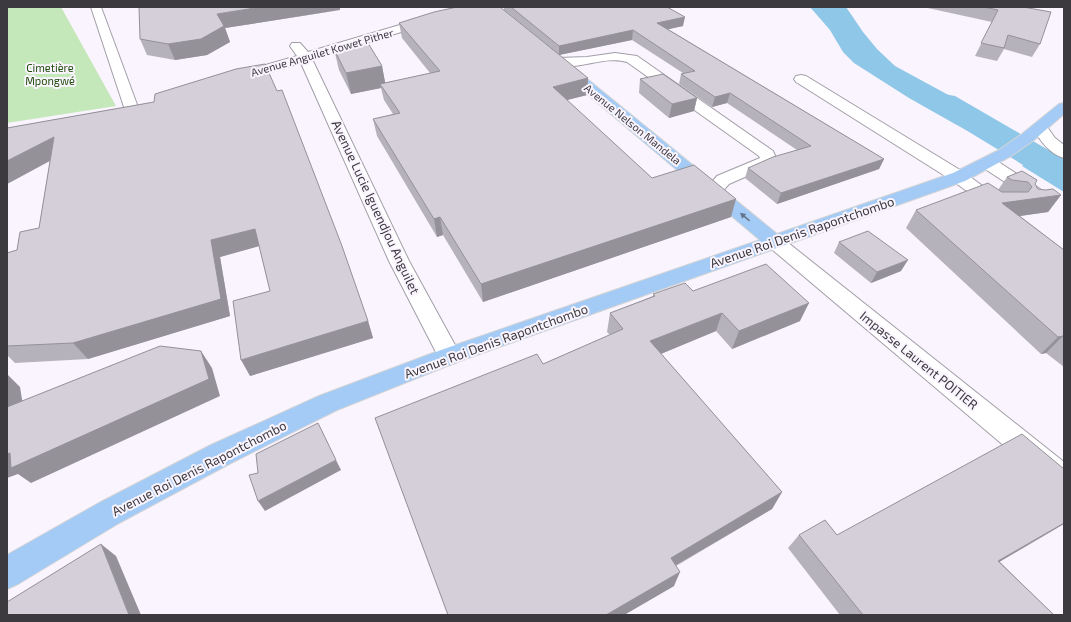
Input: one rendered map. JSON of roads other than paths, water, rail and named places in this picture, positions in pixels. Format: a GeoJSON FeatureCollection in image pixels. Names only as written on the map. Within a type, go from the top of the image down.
{"type":"FeatureCollection","features":[{"type":"Feature","properties":{"kind":"main road","name":"Avenue Nelson Mandela"},"geometry":{"type":"LineString","coordinates":[[546,52],[775,242]]}},
{"type":"Feature","properties":{"kind":"main road","name":"Avenue Roi Denis Rapontchombo"},"geometry":{"type":"LineString","coordinates":[[7,572],[110,513],[221,454],[328,403],[449,356],[959,177],[996,158],[1034,132],[1064,107]]}},
{"type":"Feature","properties":{"kind":"street"},"geometry":{"type":"LineString","coordinates":[[96,7],[133,109]]}},
{"type":"Feature","properties":{"kind":"street","name":"Avenue Anguilet Kowet Pither"},"geometry":{"type":"LineString","coordinates":[[226,81],[301,51],[474,7]]}},
{"type":"Feature","properties":{"kind":"street","name":"Avenue Lucie Iguendjou Anguilet"},"geometry":{"type":"LineString","coordinates":[[301,51],[399,261],[449,356]]}},
{"type":"Feature","properties":{"kind":"street"},"geometry":{"type":"LineString","coordinates":[[558,62],[574,62],[615,56],[624,56],[632,59],[767,154],[768,158],[766,161],[722,180],[714,190]]}},
{"type":"Feature","properties":{"kind":"street"},"geometry":{"type":"LineString","coordinates":[[801,79],[959,177],[996,204],[1009,204]]}},
{"type":"Feature","properties":{"kind":"street"},"geometry":{"type":"LineString","coordinates":[[1034,132],[1064,153]]}},
{"type":"Feature","properties":{"kind":"street"},"geometry":{"type":"LineString","coordinates":[[996,158],[1036,194],[1037,198],[1033,201]]}},
{"type":"Feature","properties":{"kind":"street","name":"Impasse Laurent POITIER"},"geometry":{"type":"LineString","coordinates":[[775,242],[1064,479]]}},
{"type":"Feature","properties":{"kind":"water"},"geometry":{"type":"Polygon","coordinates":[[[810,7],[846,7],[877,49],[895,66],[1011,129],[989,142],[909,98],[854,63],[843,52],[830,30],[810,7]]]}},
{"type":"Feature","properties":{"kind":"water"},"geometry":{"type":"Polygon","coordinates":[[[1045,150],[1064,160],[1064,192],[1022,166],[1045,150]]]}},
{"type":"Feature","properties":{"kind":"waterway"},"geometry":{"type":"LineString","coordinates":[[944,103],[1064,174]]}},
{"type":"Feature","properties":{"kind":"park label","name":"Cimetière Mpongwé"},"geometry":{"type":"Point","coordinates":[50,73]}}]}
